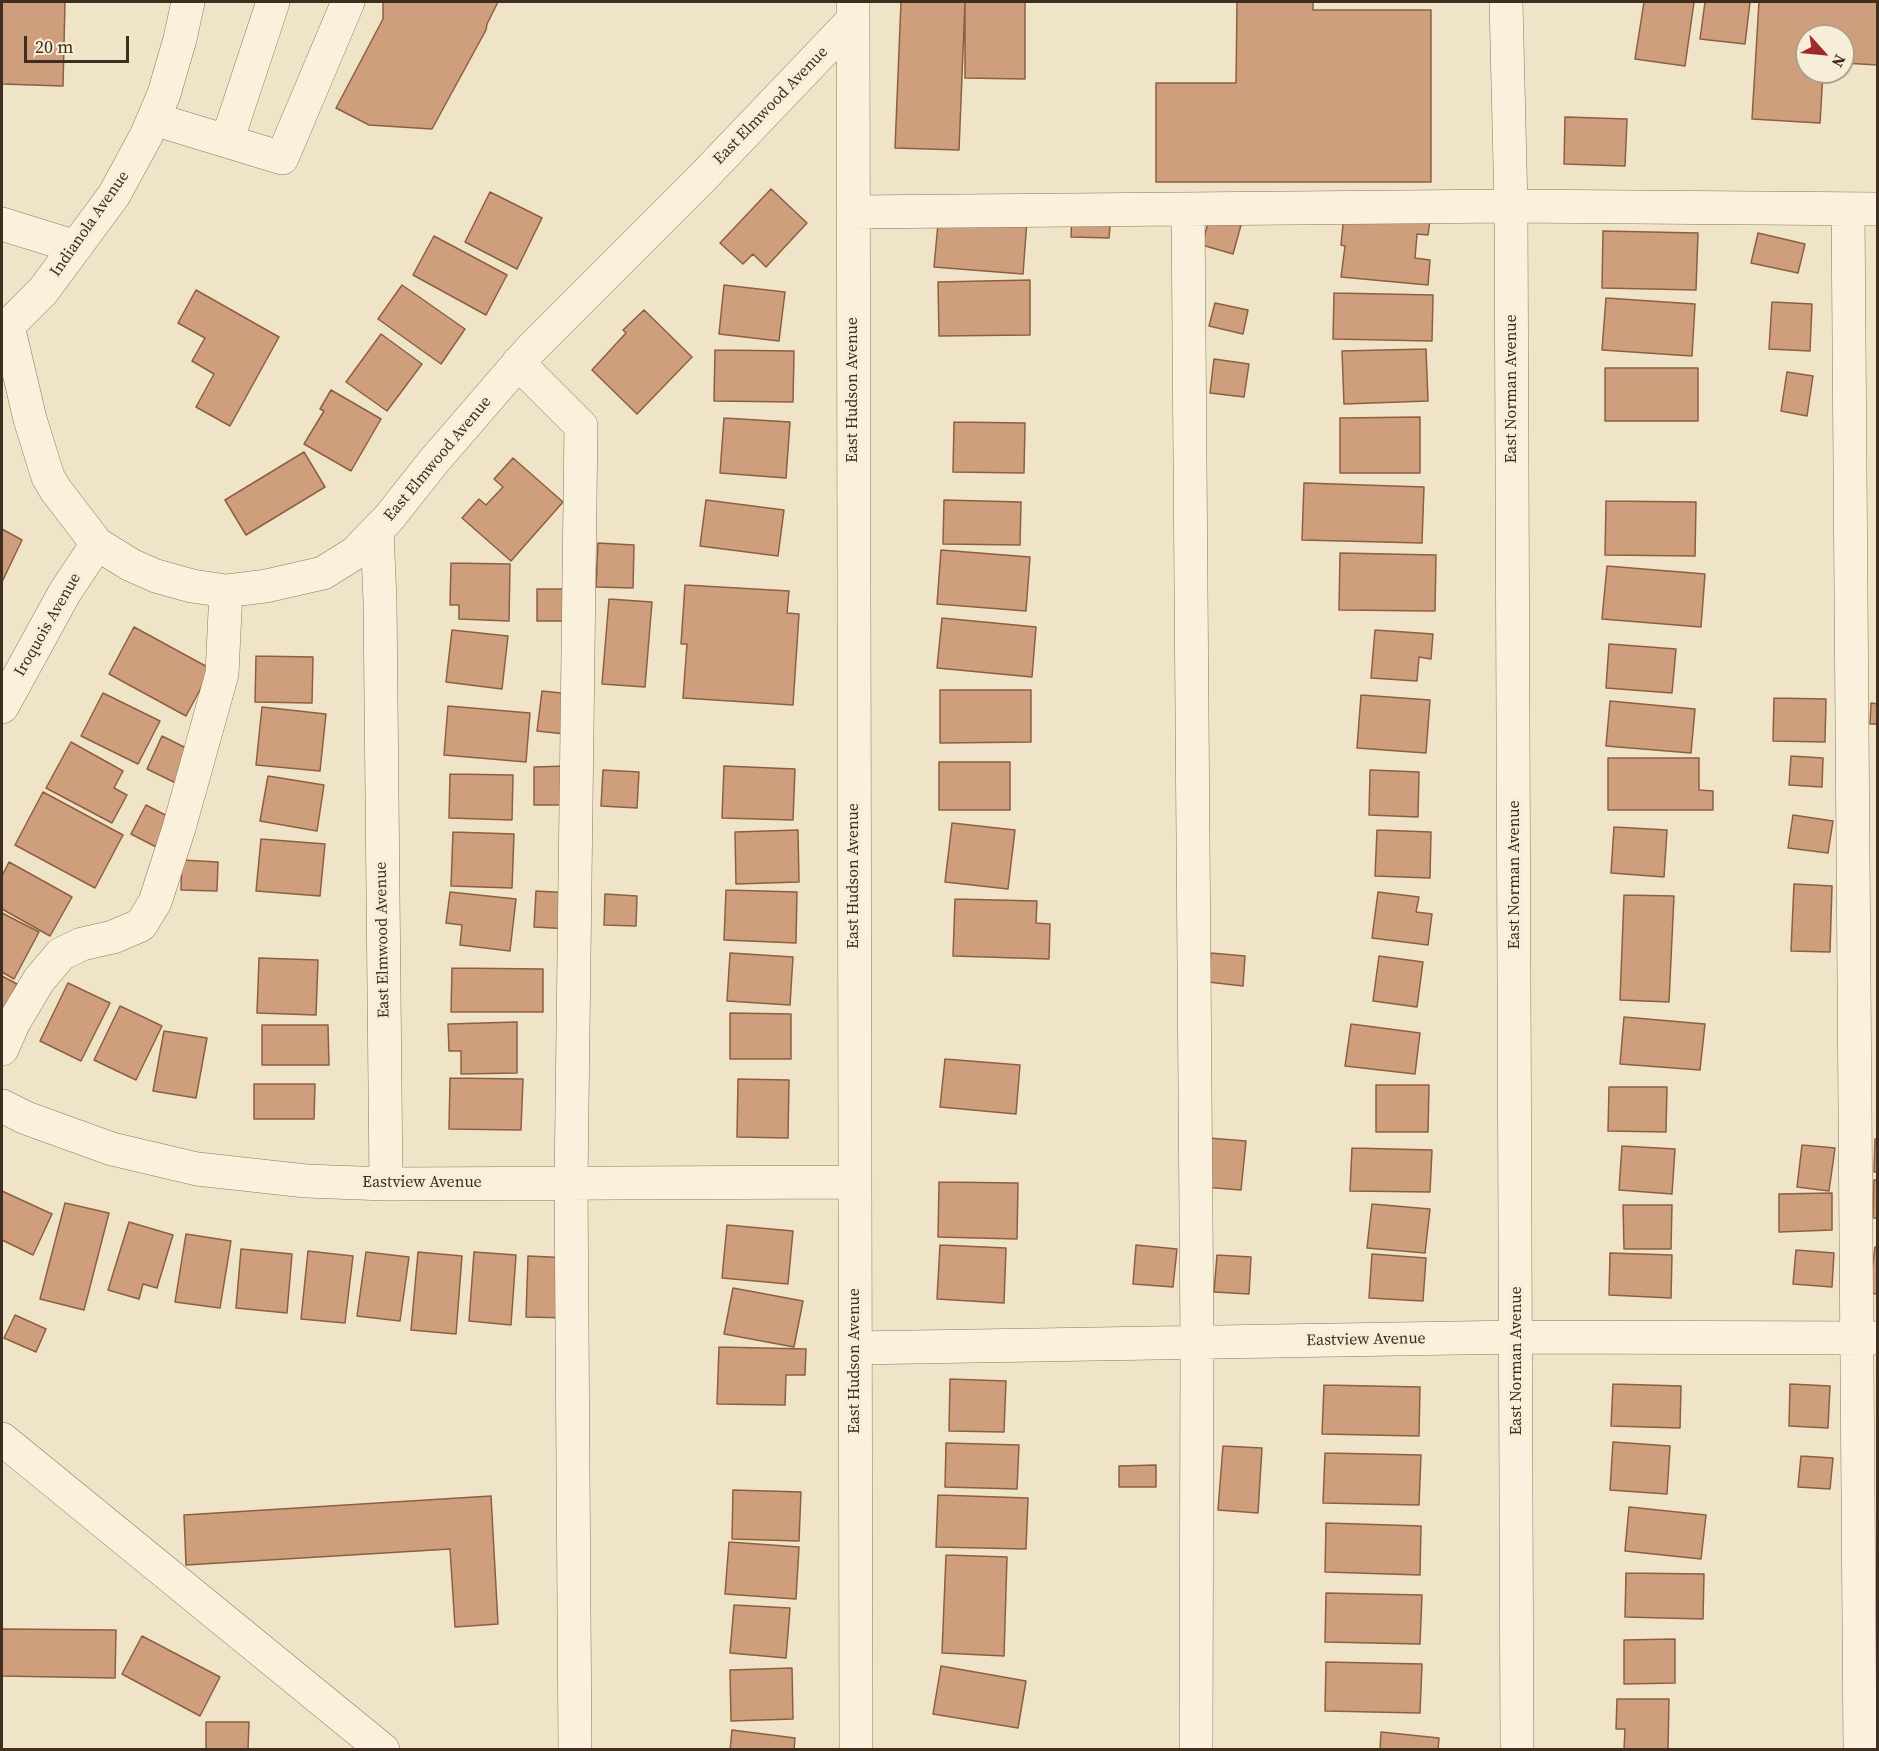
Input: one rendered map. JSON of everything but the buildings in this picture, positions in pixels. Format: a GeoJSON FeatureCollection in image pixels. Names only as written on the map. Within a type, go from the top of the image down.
{"type":"FeatureCollection","features":[{"type":"Feature","properties":{"kind":"street","name":"Indianola Avenue"},"geometry":{"type":"LineString","coordinates":[[5,328],[43,291],[114,195],[146,136],[164,94],[188,2]]}},
{"type":"Feature","properties":{"kind":"street"},"geometry":{"type":"LineString","coordinates":[[227,141],[273,2]]}},
{"type":"Feature","properties":{"kind":"street"},"geometry":{"type":"LineString","coordinates":[[154,119],[282,158],[348,2]]}},
{"type":"Feature","properties":{"kind":"street","name":"East Norman Avenue"},"geometry":{"type":"LineString","coordinates":[[1506,2],[1511,206],[1517,1749]]}},
{"type":"Feature","properties":{"kind":"street","name":"East Hudson Avenue"},"geometry":{"type":"LineString","coordinates":[[853,11],[856,1749]]}},
{"type":"Feature","properties":{"kind":"street","name":"East Elmwood Avenue"},"geometry":{"type":"LineString","coordinates":[[386,1184],[380,601],[377,530],[518,363],[703,177],[853,11]]}},
{"type":"Feature","properties":{"kind":"street"},"geometry":{"type":"LineString","coordinates":[[853,212],[1511,206],[1863,209],[1868,1338],[1860,1749]]}},
{"type":"Feature","properties":{"kind":"street"},"geometry":{"type":"LineString","coordinates":[[1188,209],[1197,1343],[1196,1749]]}},
{"type":"Feature","properties":{"kind":"street"},"geometry":{"type":"LineString","coordinates":[[2,224],[76,247]]}},
{"type":"Feature","properties":{"kind":"street"},"geometry":{"type":"LineString","coordinates":[[5,328],[48,477],[98,543],[131,565],[156,576],[192,586],[226,591],[266,586],[323,573],[355,553],[377,530]]}},
{"type":"Feature","properties":{"kind":"street"},"geometry":{"type":"LineString","coordinates":[[518,363],[581,426],[571,1183],[575,1749]]}},
{"type":"Feature","properties":{"kind":"street","name":"Iroquois Avenue"},"geometry":{"type":"LineString","coordinates":[[4,696],[65,592],[98,543]]}},
{"type":"Feature","properties":{"kind":"street"},"geometry":{"type":"LineString","coordinates":[[2,1048],[14,1022],[39,980],[61,954],[82,944],[113,938],[141,925],[155,902],[179,828],[222,674],[226,591]]}},
{"type":"Feature","properties":{"kind":"street","name":"Eastview Avenue"},"geometry":{"type":"LineString","coordinates":[[2,1106],[26,1118],[112,1149],[197,1169],[306,1181],[386,1184],[855,1182]]}},
{"type":"Feature","properties":{"kind":"street","name":"Eastview Avenue"},"geometry":{"type":"LineString","coordinates":[[855,1348],[1517,1337],[1868,1338]]}},
{"type":"Feature","properties":{"kind":"street"},"geometry":{"type":"LineString","coordinates":[[2,1439],[383,1749]]}}]}
